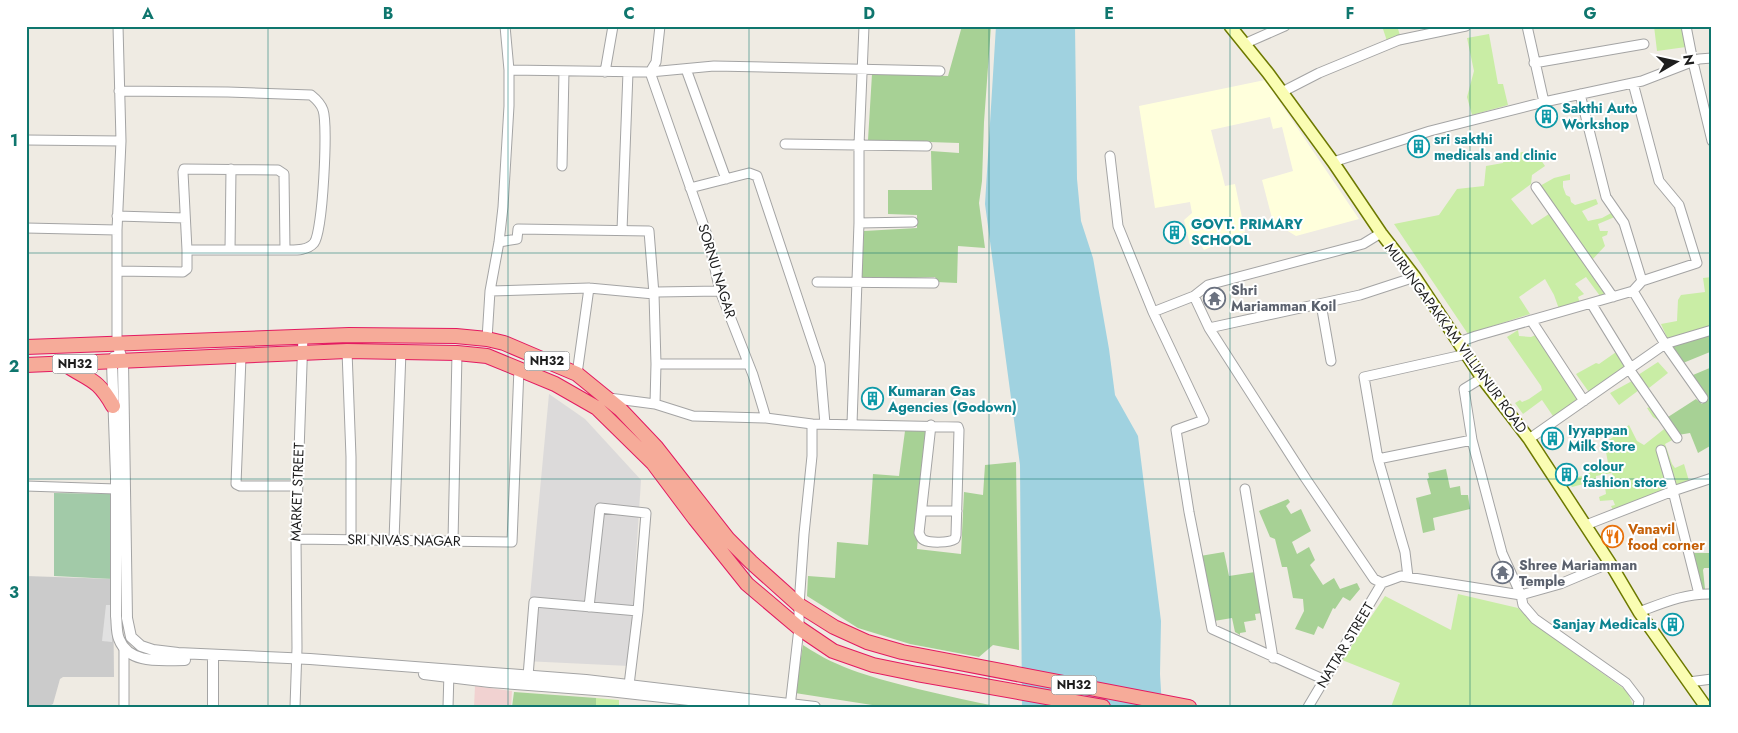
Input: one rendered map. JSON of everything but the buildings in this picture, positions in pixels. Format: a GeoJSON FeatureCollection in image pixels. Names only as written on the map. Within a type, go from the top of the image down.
{"type":"FeatureCollection","features":[{"type":"Feature","properties":{"kind":"highway","name":"NH32"},"geometry":{"type":"LineString","coordinates":[[26,347],[303,336],[411,335],[487,339],[504,343],[577,374],[620,409],[656,447],[728,539],[799,605],[834,627],[867,642],[902,652],[1189,707]]}},
{"type":"Feature","properties":{"kind":"highway","name":"NH32"},"geometry":{"type":"LineString","coordinates":[[26,365],[347,351],[402,351],[487,356],[556,384],[597,408],[653,463],[695,520],[747,584],[799,628],[833,651],[873,665],[1103,707]]}},
{"type":"Feature","properties":{"kind":"highway"},"geometry":{"type":"LineString","coordinates":[[66,364],[100,385],[113,406]]}},
{"type":"Feature","properties":{"kind":"main road","name":"MURUNGAPAKKAM VILLIANUR ROAD"},"geometry":{"type":"LineString","coordinates":[[1230,26],[1282,92],[1333,162],[1381,233],[1416,277],[1482,378],[1529,439],[1586,525],[1639,612],[1706,707]]}},
{"type":"Feature","properties":{"kind":"street"},"geometry":{"type":"LineString","coordinates":[[118,26],[121,141],[117,216],[117,344],[127,618],[131,637],[141,646],[153,650],[213,658]]}},
{"type":"Feature","properties":{"kind":"street"},"geometry":{"type":"LineString","coordinates":[[487,339],[490,291],[499,242],[508,124],[509,70],[505,26]]}},
{"type":"Feature","properties":{"kind":"street"},"geometry":{"type":"LineString","coordinates":[[605,72],[613,26]]}},
{"type":"Feature","properties":{"kind":"street"},"geometry":{"type":"LineString","coordinates":[[650,72],[656,62],[660,26]]}},
{"type":"Feature","properties":{"kind":"street"},"geometry":{"type":"LineString","coordinates":[[852,424],[864,26]]}},
{"type":"Feature","properties":{"kind":"street"},"geometry":{"type":"LineString","coordinates":[[1244,44],[1285,26]]}},
{"type":"Feature","properties":{"kind":"street"},"geometry":{"type":"LineString","coordinates":[[1526,26],[1544,102]]}},
{"type":"Feature","properties":{"kind":"street"},"geometry":{"type":"LineString","coordinates":[[1686,26],[1712,141]]}},
{"type":"Feature","properties":{"kind":"street"},"geometry":{"type":"LineString","coordinates":[[1282,92],[1319,73],[1399,40],[1462,27]]}},
{"type":"Feature","properties":{"kind":"street"},"geometry":{"type":"LineString","coordinates":[[1534,63],[1644,44]]}},
{"type":"Feature","properties":{"kind":"street"},"geometry":{"type":"LineString","coordinates":[[1333,162],[1430,131],[1544,102],[1633,83],[1699,59],[1712,58]]}},
{"type":"Feature","properties":{"kind":"street"},"geometry":{"type":"LineString","coordinates":[[509,70],[650,72],[714,66],[940,71]]}},
{"type":"Feature","properties":{"kind":"street"},"geometry":{"type":"LineString","coordinates":[[686,68],[726,179]]}},
{"type":"Feature","properties":{"kind":"street"},"geometry":{"type":"LineString","coordinates":[[562,166],[564,71]]}},
{"type":"Feature","properties":{"kind":"street"},"geometry":{"type":"LineString","coordinates":[[622,230],[628,72]]}},
{"type":"Feature","properties":{"kind":"street","name":"SORNU NAGAR"},"geometry":{"type":"LineString","coordinates":[[650,72],[708,238],[720,291],[766,418]]}},
{"type":"Feature","properties":{"kind":"street"},"geometry":{"type":"LineString","coordinates":[[1459,342],[1633,291],[1642,281],[1697,263],[1679,205],[1659,181],[1633,83]]}},
{"type":"Feature","properties":{"kind":"street"},"geometry":{"type":"LineString","coordinates":[[119,91],[246,92],[311,95],[323,111],[324,149],[321,214],[314,242],[306,248],[285,250],[187,250]]}},
{"type":"Feature","properties":{"kind":"street"},"geometry":{"type":"LineString","coordinates":[[1580,94],[1606,197],[1624,223],[1642,281]]}},
{"type":"Feature","properties":{"kind":"street"},"geometry":{"type":"LineString","coordinates":[[26,140],[121,141]]}},
{"type":"Feature","properties":{"kind":"street"},"geometry":{"type":"LineString","coordinates":[[785,144],[927,146]]}},
{"type":"Feature","properties":{"kind":"street"},"geometry":{"type":"LineString","coordinates":[[1110,156],[1118,226],[1153,312],[1204,420],[1176,430],[1189,512],[1212,629],[1325,680]]}},
{"type":"Feature","properties":{"kind":"street"},"geometry":{"type":"LineString","coordinates":[[117,271],[183,272],[187,269],[184,169],[278,170],[284,174],[285,250]]}},
{"type":"Feature","properties":{"kind":"street"},"geometry":{"type":"LineString","coordinates":[[230,250],[231,169]]}},
{"type":"Feature","properties":{"kind":"street"},"geometry":{"type":"LineString","coordinates":[[690,188],[750,173],[756,175],[759,180],[820,365],[825,424]]}},
{"type":"Feature","properties":{"kind":"street"},"geometry":{"type":"LineString","coordinates":[[1536,187],[1613,297]]}},
{"type":"Feature","properties":{"kind":"street"},"geometry":{"type":"LineString","coordinates":[[117,216],[186,218]]}},
{"type":"Feature","properties":{"kind":"street"},"geometry":{"type":"LineString","coordinates":[[859,223],[913,222]]}},
{"type":"Feature","properties":{"kind":"street"},"geometry":{"type":"LineString","coordinates":[[26,228],[117,230]]}},
{"type":"Feature","properties":{"kind":"street"},"geometry":{"type":"LineString","coordinates":[[499,242],[517,238],[518,229],[649,231],[654,294],[655,404]]}},
{"type":"Feature","properties":{"kind":"street"},"geometry":{"type":"LineString","coordinates":[[1153,312],[1194,296],[1208,285],[1363,244],[1381,233]]}},
{"type":"Feature","properties":{"kind":"street"},"geometry":{"type":"LineString","coordinates":[[1209,328],[1360,295],[1416,277]]}},
{"type":"Feature","properties":{"kind":"street"},"geometry":{"type":"LineString","coordinates":[[818,282],[934,283]]}},
{"type":"Feature","properties":{"kind":"street"},"geometry":{"type":"LineString","coordinates":[[490,291],[589,288],[654,294],[657,292],[720,291]]}},
{"type":"Feature","properties":{"kind":"street"},"geometry":{"type":"LineString","coordinates":[[577,374],[589,288]]}},
{"type":"Feature","properties":{"kind":"street"},"geometry":{"type":"LineString","coordinates":[[1633,291],[1665,344],[1703,398]]}},
{"type":"Feature","properties":{"kind":"street"},"geometry":{"type":"LineString","coordinates":[[1194,296],[1209,328],[1306,479],[1374,579],[1382,583],[1401,576],[1521,595],[1560,584],[1610,563]]}},
{"type":"Feature","properties":{"kind":"street"},"geometry":{"type":"LineString","coordinates":[[1591,303],[1630,368],[1677,438]]}},
{"type":"Feature","properties":{"kind":"street"},"geometry":{"type":"LineString","coordinates":[[1320,304],[1332,361]]}},
{"type":"Feature","properties":{"kind":"street"},"geometry":{"type":"LineString","coordinates":[[1531,320],[1584,401]]}},
{"type":"Feature","properties":{"kind":"street"},"geometry":{"type":"LineString","coordinates":[[1529,439],[1665,344],[1712,330]]}},
{"type":"Feature","properties":{"kind":"street","name":"MARKET STREET"},"geometry":{"type":"LineString","coordinates":[[296,707],[297,486],[303,336]]}},
{"type":"Feature","properties":{"kind":"street"},"geometry":{"type":"LineString","coordinates":[[347,351],[351,457],[351,540]]}},
{"type":"Feature","properties":{"kind":"street"},"geometry":{"type":"LineString","coordinates":[[394,540],[402,351]]}},
{"type":"Feature","properties":{"kind":"street"},"geometry":{"type":"LineString","coordinates":[[453,541],[457,353]]}},
{"type":"Feature","properties":{"kind":"street"},"geometry":{"type":"LineString","coordinates":[[1408,577],[1405,552],[1378,459],[1364,377],[1467,354]]}},
{"type":"Feature","properties":{"kind":"street"},"geometry":{"type":"LineString","coordinates":[[241,357],[236,484],[240,486],[297,486]]}},
{"type":"Feature","properties":{"kind":"street"},"geometry":{"type":"LineString","coordinates":[[118,362],[113,406],[116,490],[116,616],[118,637],[124,649],[124,707]]}},
{"type":"Feature","properties":{"kind":"street"},"geometry":{"type":"LineString","coordinates":[[656,364],[748,364]]}},
{"type":"Feature","properties":{"kind":"street","name":"SRI NIVAS NAGAR"},"geometry":{"type":"LineString","coordinates":[[296,539],[512,542],[519,368]]}},
{"type":"Feature","properties":{"kind":"street"},"geometry":{"type":"LineString","coordinates":[[1482,378],[1464,389],[1472,440],[1502,553],[1521,595],[1522,605],[1535,619],[1626,684],[1639,700],[1638,707]]}},
{"type":"Feature","properties":{"kind":"street"},"geometry":{"type":"LineString","coordinates":[[606,398],[655,404],[693,416],[766,418],[812,424],[931,425],[958,427],[956,535],[951,541],[926,541],[921,538],[919,533],[931,425]]}},
{"type":"Feature","properties":{"kind":"street"},"geometry":{"type":"LineString","coordinates":[[790,705],[799,628],[799,605],[812,456],[812,424]]}},
{"type":"Feature","properties":{"kind":"street"},"geometry":{"type":"LineString","coordinates":[[1378,459],[1472,440]]}},
{"type":"Feature","properties":{"kind":"street"},"geometry":{"type":"LineString","coordinates":[[1661,450],[1674,490],[1699,594]]}},
{"type":"Feature","properties":{"kind":"street"},"geometry":{"type":"LineString","coordinates":[[1586,525],[1674,490],[1712,478]]}},
{"type":"Feature","properties":{"kind":"street"},"geometry":{"type":"LineString","coordinates":[[26,486],[116,490]]}},
{"type":"Feature","properties":{"kind":"street"},"geometry":{"type":"LineString","coordinates":[[1245,489],[1274,658]]}},
{"type":"Feature","properties":{"kind":"street"},"geometry":{"type":"LineString","coordinates":[[589,607],[600,508],[646,513],[638,611],[629,685]]}},
{"type":"Feature","properties":{"kind":"street"},"geometry":{"type":"LineString","coordinates":[[922,511],[957,511]]}},
{"type":"Feature","properties":{"kind":"street","name":"NATTAR STREET"},"geometry":{"type":"LineString","coordinates":[[1308,707],[1382,583]]}},
{"type":"Feature","properties":{"kind":"street"},"geometry":{"type":"LineString","coordinates":[[1639,612],[1677,598],[1712,594]]}},
{"type":"Feature","properties":{"kind":"street"},"geometry":{"type":"LineString","coordinates":[[528,676],[534,602],[638,611]]}},
{"type":"Feature","properties":{"kind":"street"},"geometry":{"type":"LineString","coordinates":[[124,649],[135,657],[148,659],[297,657],[752,707]]}},
{"type":"Feature","properties":{"kind":"street"},"geometry":{"type":"LineString","coordinates":[[213,658],[213,707]]}},
{"type":"Feature","properties":{"kind":"street"},"geometry":{"type":"LineString","coordinates":[[449,673],[528,676],[629,685],[815,707]]}},
{"type":"Feature","properties":{"kind":"street"},"geometry":{"type":"LineString","coordinates":[[448,707],[449,673]]}},
{"type":"Feature","properties":{"kind":"street"},"geometry":{"type":"LineString","coordinates":[[1689,682],[1712,679]]}},
{"type":"Feature","properties":{"kind":"shaded area"},"geometry":{"type":"Polygon","coordinates":[[[1265,80],[1359,219],[1296,236],[1273,222],[1262,180],[1293,171],[1282,127],[1273,129],[1270,117],[1211,130],[1225,186],[1235,184],[1245,232],[1204,250],[1200,243],[1190,245],[1184,220],[1192,213],[1190,202],[1155,208],[1139,106],[1265,80]]]}},
{"type":"Feature","properties":{"kind":"shaded area"},"geometry":{"type":"Polygon","coordinates":[[[549,394],[585,419],[641,480],[629,666],[524,661],[549,394]]]}},
{"type":"Feature","properties":{"kind":"shaded area"},"geometry":{"type":"Polygon","coordinates":[[[54,493],[114,494],[113,579],[54,576],[54,493]]]}},
{"type":"Feature","properties":{"kind":"shaded area"},"geometry":{"type":"Polygon","coordinates":[[[26,576],[113,579],[114,677],[63,677],[60,679],[53,704],[47,707],[26,707],[26,576]]]}},
{"type":"Feature","properties":{"kind":"shaded area"},"geometry":{"type":"Polygon","coordinates":[[[106,605],[113,605],[112,642],[102,641],[106,605]]]}},
{"type":"Feature","properties":{"kind":"shaded area"},"geometry":{"type":"Polygon","coordinates":[[[475,686],[512,691],[511,707],[474,707],[475,686]]]}},
{"type":"Feature","properties":{"kind":"green space"},"geometry":{"type":"Polygon","coordinates":[[[962,26],[991,26],[982,181],[979,203],[985,248],[958,246],[957,283],[937,282],[935,277],[861,280],[864,231],[917,228],[917,215],[888,214],[888,190],[932,190],[931,151],[959,153],[959,143],[868,140],[872,74],[948,76],[962,26]]]}},
{"type":"Feature","properties":{"kind":"green space"},"geometry":{"type":"Polygon","coordinates":[[[1382,26],[1397,26],[1400,35],[1387,41],[1382,26]]]}},
{"type":"Feature","properties":{"kind":"green space"},"geometry":{"type":"Polygon","coordinates":[[[1654,26],[1682,26],[1686,47],[1657,51],[1654,26]]]}},
{"type":"Feature","properties":{"kind":"green space"},"geometry":{"type":"Polygon","coordinates":[[[1489,34],[1498,84],[1503,84],[1508,105],[1472,115],[1467,97],[1474,71],[1467,38],[1489,34]]]}},
{"type":"Feature","properties":{"kind":"green space"},"geometry":{"type":"Polygon","coordinates":[[[1534,150],[1545,166],[1532,175],[1531,184],[1511,199],[1532,225],[1552,212],[1609,292],[1600,296],[1586,277],[1575,284],[1584,294],[1578,297],[1580,303],[1559,309],[1545,279],[1519,297],[1530,314],[1468,334],[1394,224],[1439,215],[1457,189],[1484,186],[1486,166],[1503,163],[1506,155],[1534,150]]]}},
{"type":"Feature","properties":{"kind":"green space"},"geometry":{"type":"Polygon","coordinates":[[[1570,174],[1570,180],[1563,181],[1563,187],[1571,202],[1575,205],[1596,199],[1598,204],[1582,211],[1588,221],[1602,218],[1613,212],[1617,216],[1598,224],[1600,231],[1608,231],[1607,235],[1602,237],[1605,246],[1591,261],[1538,187],[1554,178],[1570,174]]]}},
{"type":"Feature","properties":{"kind":"green space"},"geometry":{"type":"Polygon","coordinates":[[[1712,277],[1712,328],[1668,340],[1661,324],[1677,321],[1678,300],[1681,295],[1705,292],[1703,278],[1712,277]]]}},
{"type":"Feature","properties":{"kind":"green space"},"geometry":{"type":"Polygon","coordinates":[[[1518,330],[1519,336],[1531,337],[1538,334],[1582,400],[1555,419],[1542,400],[1523,414],[1515,403],[1520,400],[1522,402],[1529,399],[1542,390],[1507,337],[1518,330]]]}},
{"type":"Feature","properties":{"kind":"green space"},"geometry":{"type":"Polygon","coordinates":[[[1712,332],[1712,357],[1710,352],[1683,363],[1672,345],[1712,332]]]}},
{"type":"Feature","properties":{"kind":"green space"},"geometry":{"type":"Polygon","coordinates":[[[1619,350],[1630,368],[1591,395],[1576,374],[1596,363],[1599,364],[1619,350]]]}},
{"type":"Feature","properties":{"kind":"green space"},"geometry":{"type":"Polygon","coordinates":[[[1658,362],[1668,373],[1649,388],[1638,375],[1658,362]]]}},
{"type":"Feature","properties":{"kind":"green space"},"geometry":{"type":"Polygon","coordinates":[[[1712,367],[1712,441],[1710,446],[1698,453],[1690,433],[1678,435],[1668,417],[1696,399],[1702,404],[1707,399],[1693,375],[1712,367]]]}},
{"type":"Feature","properties":{"kind":"green space"},"geometry":{"type":"Polygon","coordinates":[[[1632,381],[1639,390],[1619,405],[1610,393],[1632,381]]]}},
{"type":"Feature","properties":{"kind":"green space"},"geometry":{"type":"Polygon","coordinates":[[[1641,393],[1664,424],[1653,417],[1647,408],[1650,407],[1641,393]]]}},
{"type":"Feature","properties":{"kind":"green space"},"geometry":{"type":"Polygon","coordinates":[[[1629,425],[1637,441],[1644,445],[1668,426],[1676,438],[1665,444],[1672,464],[1675,468],[1684,464],[1689,481],[1692,484],[1614,512],[1611,506],[1615,505],[1613,500],[1600,501],[1599,497],[1606,494],[1605,487],[1615,485],[1612,473],[1596,476],[1596,480],[1592,481],[1591,488],[1588,489],[1587,483],[1572,487],[1568,482],[1574,474],[1577,477],[1583,476],[1608,463],[1606,452],[1609,440],[1629,425]]]}},
{"type":"Feature","properties":{"kind":"green space"},"geometry":{"type":"Polygon","coordinates":[[[905,431],[928,431],[917,549],[961,554],[964,492],[983,495],[985,465],[1016,462],[1019,650],[993,645],[979,657],[910,644],[858,628],[807,596],[808,576],[835,578],[837,542],[868,545],[873,474],[899,476],[905,431]]]}},
{"type":"Feature","properties":{"kind":"green space"},"geometry":{"type":"Polygon","coordinates":[[[1446,469],[1450,488],[1460,486],[1461,495],[1468,495],[1470,509],[1433,518],[1435,530],[1423,533],[1416,498],[1431,494],[1427,479],[1429,478],[1428,473],[1446,469]]]}},
{"type":"Feature","properties":{"kind":"green space"},"geometry":{"type":"Polygon","coordinates":[[[1288,499],[1290,502],[1286,506],[1291,514],[1301,509],[1311,531],[1292,542],[1297,554],[1309,547],[1315,560],[1310,565],[1323,585],[1334,578],[1340,589],[1357,583],[1360,589],[1350,601],[1343,597],[1335,609],[1333,608],[1323,629],[1318,626],[1314,635],[1295,629],[1304,611],[1303,599],[1293,598],[1287,567],[1282,567],[1275,539],[1270,537],[1259,511],[1288,499]]]}},
{"type":"Feature","properties":{"kind":"green space"},"geometry":{"type":"Polygon","coordinates":[[[1224,552],[1229,576],[1255,572],[1262,613],[1255,614],[1256,620],[1244,622],[1246,632],[1240,633],[1240,635],[1235,632],[1232,618],[1214,621],[1200,556],[1224,552]]]}},
{"type":"Feature","properties":{"kind":"green space"},"geometry":{"type":"Polygon","coordinates":[[[1692,553],[1712,553],[1712,568],[1704,568],[1703,570],[1705,589],[1700,592],[1692,553]]]}},
{"type":"Feature","properties":{"kind":"green space"},"geometry":{"type":"Polygon","coordinates":[[[1458,594],[1518,608],[1537,626],[1627,691],[1633,707],[1391,707],[1400,683],[1342,660],[1385,596],[1451,630],[1458,594]]]}},
{"type":"Feature","properties":{"kind":"green space"},"geometry":{"type":"Polygon","coordinates":[[[803,645],[831,661],[872,677],[1001,707],[885,707],[795,693],[803,645]]]}},
{"type":"Feature","properties":{"kind":"green space"},"geometry":{"type":"Polygon","coordinates":[[[514,692],[596,698],[596,707],[512,707],[514,692]]]}},
{"type":"Feature","properties":{"kind":"green space"},"geometry":{"type":"Polygon","coordinates":[[[596,698],[619,700],[619,707],[596,707],[596,698]]]}},
{"type":"Feature","properties":{"kind":"water"},"geometry":{"type":"Polygon","coordinates":[[[996,26],[1075,26],[1077,179],[1081,221],[1093,258],[1115,395],[1138,436],[1161,621],[1160,674],[1162,707],[1022,707],[1020,465],[985,204],[996,26]]]}},
{"type":"Feature","properties":{"kind":"place","name":"Sakthi Auto Workshop"},"geometry":{"type":"Point","coordinates":[1546,116]}},
{"type":"Feature","properties":{"kind":"place","name":"sri sakthi medicals and clinic"},"geometry":{"type":"Point","coordinates":[1418,147]}},
{"type":"Feature","properties":{"kind":"place","name":"GOVT. PRIMARY SCHOOL"},"geometry":{"type":"Point","coordinates":[1175,232]}},
{"type":"Feature","properties":{"kind":"place","name":"Shri Mariamman Koil"},"geometry":{"type":"Point","coordinates":[1215,298]}},
{"type":"Feature","properties":{"kind":"place","name":"Kumaran Gas Agencies (Godown)"},"geometry":{"type":"Point","coordinates":[872,399]}},
{"type":"Feature","properties":{"kind":"place","name":"Iyyappan Milk Store"},"geometry":{"type":"Point","coordinates":[1552,438]}},
{"type":"Feature","properties":{"kind":"place","name":"colour fashion store"},"geometry":{"type":"Point","coordinates":[1567,474]}},
{"type":"Feature","properties":{"kind":"place","name":"Vanavil food corner"},"geometry":{"type":"Point","coordinates":[1612,537]}},
{"type":"Feature","properties":{"kind":"place","name":"Shree Mariamman Temple"},"geometry":{"type":"Point","coordinates":[1503,573]}},
{"type":"Feature","properties":{"kind":"place","name":"Sanjay Medicals"},"geometry":{"type":"Point","coordinates":[1673,624]}}]}
